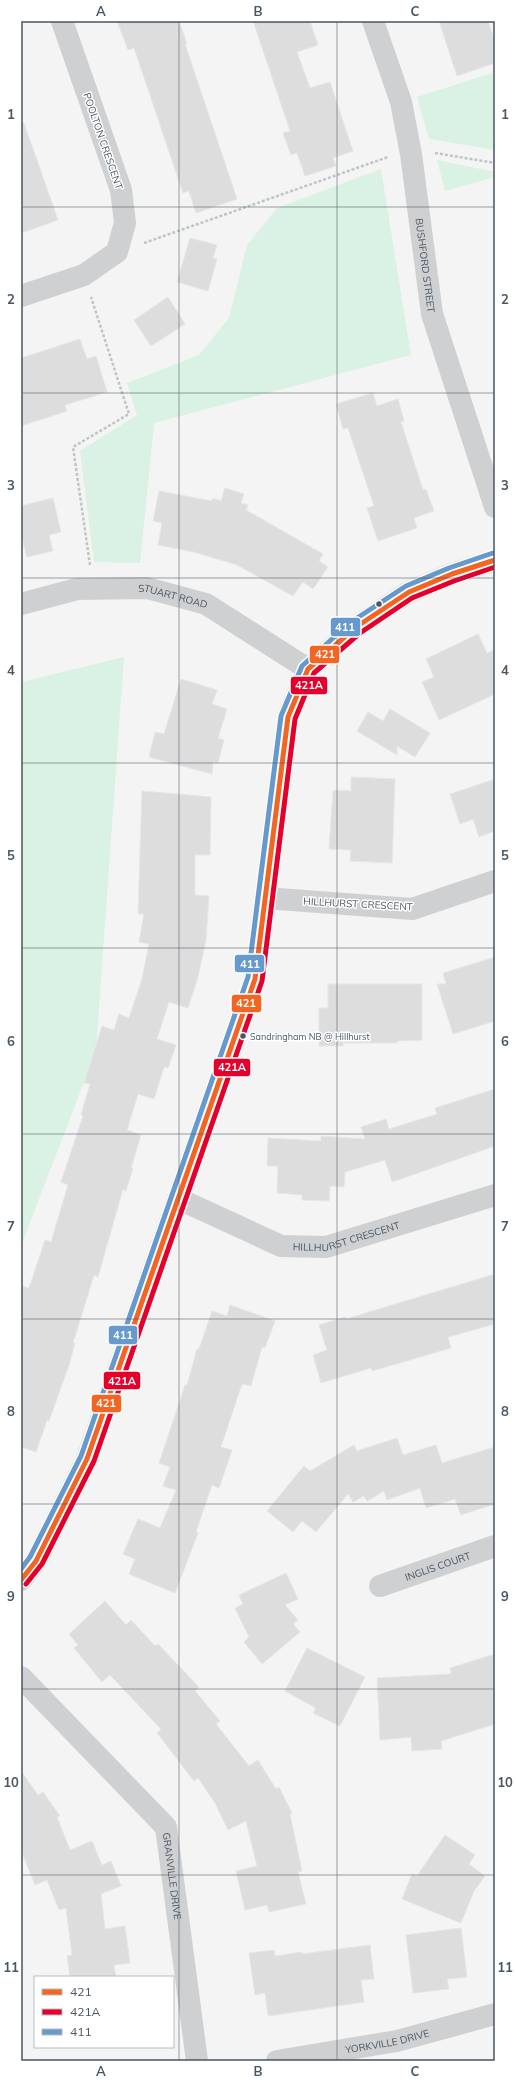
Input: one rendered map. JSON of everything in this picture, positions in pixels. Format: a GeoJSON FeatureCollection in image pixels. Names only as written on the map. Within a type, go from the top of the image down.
{"type":"FeatureCollection","features":[{"type":"Feature","properties":{"kind":"street","name":"POOLTON CRESCENT"},"geometry":{"type":"LineString","coordinates":[[62,21],[121,190],[125,223],[117,252]]}},
{"type":"Feature","properties":{"kind":"street","name":"BUSHFORD STREET"},"geometry":{"type":"LineString","coordinates":[[374,21],[401,102],[411,154],[432,314],[495,507]]}},
{"type":"Feature","properties":{"kind":"street"},"geometry":{"type":"LineString","coordinates":[[21,296],[84,275],[117,252]]}},
{"type":"Feature","properties":{"kind":"street"},"geometry":{"type":"LineString","coordinates":[[21,1580],[36,1561],[87,1459],[255,979],[288,717],[308,669],[356,627],[409,592],[452,574],[495,560]]}},
{"type":"Feature","properties":{"kind":"street","name":"STUART ROAD"},"geometry":{"type":"LineString","coordinates":[[21,604],[77,589],[147,588],[206,604],[308,669]]}},
{"type":"Feature","properties":{"kind":"street","name":"HILLHURST CRESCENT"},"geometry":{"type":"LineString","coordinates":[[265,898],[412,909],[495,881]]}},
{"type":"Feature","properties":{"kind":"street","name":"HILLHURST CRESCENT"},"geometry":{"type":"LineString","coordinates":[[179,1199],[281,1246],[326,1247],[495,1195]]}},
{"type":"Feature","properties":{"kind":"street","name":"INGLIS COURT"},"geometry":{"type":"LineString","coordinates":[[380,1586],[495,1546]]}},
{"type":"Feature","properties":{"kind":"street","name":"GRANVILLE DRIVE"},"geometry":{"type":"LineString","coordinates":[[21,1677],[166,1827],[197,2061]]}},
{"type":"Feature","properties":{"kind":"street","name":"YORKVILLE DRIVE"},"geometry":{"type":"LineString","coordinates":[[277,2061],[397,2041],[495,2014]]}},
{"type":"Feature","properties":{"kind":"path"},"geometry":{"type":"LineString","coordinates":[[117,252],[385,157],[435,153],[495,163]]}},
{"type":"Feature","properties":{"kind":"path"},"geometry":{"type":"LineString","coordinates":[[84,275],[129,414],[73,447],[94,589]]}},
{"type":"Feature","properties":{"kind":"green space"},"geometry":{"type":"Polygon","coordinates":[[[495,72],[495,150],[429,139],[417,97],[495,72]]]}},
{"type":"Feature","properties":{"kind":"green space"},"geometry":{"type":"Polygon","coordinates":[[[437,160],[495,172],[495,177],[445,191],[437,160]]]}},
{"type":"Feature","properties":{"kind":"green space"},"geometry":{"type":"Polygon","coordinates":[[[381,169],[411,355],[154,423],[140,563],[94,562],[80,451],[137,415],[127,383],[199,355],[229,318],[247,245],[277,208],[381,169]]]}},
{"type":"Feature","properties":{"kind":"green space"},"geometry":{"type":"Polygon","coordinates":[[[124,657],[96,1051],[21,1246],[21,682],[124,657]]]}},
{"type":"Feature","properties":{"kind":"building"},"geometry":{"type":"Polygon","coordinates":[[[117,21],[179,21],[187,44],[185,44],[237,199],[196,213],[189,191],[183,193],[134,48],[128,50],[117,21]]]}},
{"type":"Feature","properties":{"kind":"building"},"geometry":{"type":"Polygon","coordinates":[[[253,21],[310,21],[318,45],[297,52],[310,88],[330,82],[353,151],[333,158],[336,166],[305,176],[297,153],[291,155],[283,133],[290,131],[253,21]]]}},
{"type":"Feature","properties":{"kind":"building"},"geometry":{"type":"Polygon","coordinates":[[[439,21],[488,21],[495,42],[495,63],[457,76],[439,21]]]}},
{"type":"Feature","properties":{"kind":"building"},"geometry":{"type":"Polygon","coordinates":[[[21,123],[24,123],[58,220],[21,233],[21,123]]]}},
{"type":"Feature","properties":{"kind":"building"},"geometry":{"type":"Polygon","coordinates":[[[190,238],[217,245],[213,258],[217,259],[208,291],[177,282],[190,238]]]}},
{"type":"Feature","properties":{"kind":"building"},"geometry":{"type":"Polygon","coordinates":[[[168,297],[185,324],[151,346],[134,320],[168,297]]]}},
{"type":"Feature","properties":{"kind":"building"},"geometry":{"type":"Polygon","coordinates":[[[80,339],[87,359],[96,356],[107,392],[65,405],[67,411],[21,426],[21,358],[80,339]]]}},
{"type":"Feature","properties":{"kind":"building"},"geometry":{"type":"Polygon","coordinates":[[[373,393],[377,406],[398,399],[404,421],[401,422],[423,490],[426,489],[434,511],[414,518],[417,528],[378,541],[367,508],[374,506],[348,428],[343,429],[336,404],[373,393]]]}},
{"type":"Feature","properties":{"kind":"building"},"geometry":{"type":"Polygon","coordinates":[[[225,488],[244,494],[241,503],[248,505],[246,510],[323,554],[319,561],[328,567],[313,589],[303,582],[293,596],[237,565],[194,552],[158,545],[162,523],[153,521],[159,491],[212,501],[213,498],[221,501],[225,488]]]}},
{"type":"Feature","properties":{"kind":"building"},"geometry":{"type":"Polygon","coordinates":[[[53,498],[61,532],[49,535],[53,551],[27,557],[21,535],[21,506],[53,498]]]}},
{"type":"Feature","properties":{"kind":"building"},"geometry":{"type":"Polygon","coordinates":[[[478,634],[487,653],[495,650],[495,694],[439,720],[422,682],[434,677],[426,659],[478,634]]]}},
{"type":"Feature","properties":{"kind":"building"},"geometry":{"type":"Polygon","coordinates":[[[181,679],[217,690],[212,704],[227,709],[218,738],[224,740],[218,763],[213,762],[212,774],[149,757],[155,732],[164,734],[181,679]]]}},
{"type":"Feature","properties":{"kind":"building"},"geometry":{"type":"Polygon","coordinates":[[[390,709],[430,733],[415,757],[397,746],[397,755],[357,731],[368,712],[383,721],[390,709]]]}},
{"type":"Feature","properties":{"kind":"building"},"geometry":{"type":"Polygon","coordinates":[[[351,777],[395,779],[392,863],[350,861],[351,850],[329,849],[333,790],[351,791],[351,777]]]}},
{"type":"Feature","properties":{"kind":"building"},"geometry":{"type":"Polygon","coordinates":[[[495,779],[495,831],[479,837],[473,819],[460,824],[450,794],[495,779]]]}},
{"type":"Feature","properties":{"kind":"building"},"geometry":{"type":"Polygon","coordinates":[[[142,791],[211,797],[210,855],[195,855],[195,895],[209,896],[206,940],[198,977],[188,1008],[169,1002],[157,1039],[176,1045],[168,1068],[164,1067],[154,1099],[138,1094],[127,1130],[141,1135],[131,1168],[133,1168],[126,1191],[123,1189],[98,1277],[94,1275],[73,1343],[75,1343],[69,1365],[36,1452],[21,1447],[21,1286],[29,1288],[45,1240],[51,1242],[68,1185],[61,1182],[83,1116],[81,1115],[90,1084],[84,1083],[102,1026],[114,1030],[119,1014],[129,1018],[142,979],[149,944],[139,942],[144,914],[138,914],[142,791]]]}},
{"type":"Feature","properties":{"kind":"building"},"geometry":{"type":"Polygon","coordinates":[[[495,957],[495,1021],[453,1034],[437,984],[446,984],[443,973],[495,957]]]}},
{"type":"Feature","properties":{"kind":"building"},"geometry":{"type":"Polygon","coordinates":[[[328,984],[422,984],[422,1040],[397,1041],[397,1043],[343,1043],[343,1046],[319,1046],[319,1008],[328,1008],[328,984]]]}},
{"type":"Feature","properties":{"kind":"building"},"geometry":{"type":"Polygon","coordinates":[[[495,1089],[495,1146],[392,1182],[385,1160],[345,1172],[344,1187],[330,1186],[329,1201],[302,1200],[302,1195],[277,1193],[278,1166],[267,1166],[268,1138],[321,1141],[321,1136],[365,1139],[361,1127],[386,1119],[389,1129],[437,1114],[435,1108],[495,1089]]]}},
{"type":"Feature","properties":{"kind":"building"},"geometry":{"type":"Polygon","coordinates":[[[495,1274],[495,1324],[448,1337],[451,1348],[372,1371],[371,1368],[321,1383],[313,1355],[327,1350],[319,1325],[345,1317],[346,1319],[495,1274]]]}},
{"type":"Feature","properties":{"kind":"building"},"geometry":{"type":"Polygon","coordinates":[[[230,1305],[275,1321],[265,1348],[262,1347],[251,1386],[242,1384],[221,1447],[232,1450],[219,1488],[212,1485],[196,1532],[198,1533],[175,1593],[129,1574],[135,1559],[123,1554],[138,1519],[160,1528],[176,1490],[163,1486],[170,1467],[159,1463],[185,1385],[187,1385],[197,1349],[199,1349],[212,1311],[227,1316],[230,1305]]]}},
{"type":"Feature","properties":{"kind":"building"},"geometry":{"type":"Polygon","coordinates":[[[397,1438],[403,1455],[436,1445],[442,1463],[495,1447],[495,1504],[461,1515],[455,1499],[426,1508],[420,1488],[387,1500],[384,1491],[367,1501],[364,1496],[353,1502],[348,1494],[316,1532],[302,1521],[293,1532],[267,1511],[304,1466],[310,1471],[354,1445],[357,1451],[397,1438]]]}},
{"type":"Feature","properties":{"kind":"building"},"geometry":{"type":"Polygon","coordinates":[[[286,1573],[298,1599],[285,1605],[298,1620],[293,1624],[300,1632],[262,1664],[244,1642],[249,1637],[235,1608],[243,1604],[239,1595],[286,1573]]]}},
{"type":"Feature","properties":{"kind":"building"},"geometry":{"type":"Polygon","coordinates":[[[105,1601],[126,1625],[131,1620],[155,1646],[158,1644],[199,1687],[195,1691],[220,1721],[216,1724],[249,1766],[258,1760],[276,1789],[279,1787],[292,1813],[290,1814],[302,1871],[298,1872],[306,1904],[269,1912],[267,1905],[245,1910],[236,1871],[257,1866],[246,1821],[228,1830],[215,1803],[198,1778],[194,1781],[157,1733],[161,1729],[110,1675],[102,1682],[74,1648],[78,1645],[69,1634],[105,1601]]]}},
{"type":"Feature","properties":{"kind":"building"},"geometry":{"type":"Polygon","coordinates":[[[307,1648],[365,1677],[340,1726],[313,1713],[316,1708],[285,1691],[307,1648]]]}},
{"type":"Feature","properties":{"kind":"building"},"geometry":{"type":"Polygon","coordinates":[[[495,1654],[495,1724],[441,1741],[442,1749],[412,1751],[411,1737],[380,1740],[377,1678],[451,1674],[450,1668],[495,1654]]]}},
{"type":"Feature","properties":{"kind":"building"},"geometry":{"type":"Polygon","coordinates":[[[21,1771],[38,1795],[43,1792],[60,1816],[57,1817],[70,1850],[92,1841],[102,1865],[111,1861],[121,1886],[101,1894],[105,1929],[125,1926],[130,1963],[114,1965],[116,1976],[70,1976],[67,1956],[72,1955],[66,1908],[59,1910],[47,1880],[35,1885],[21,1850],[21,1771]]]}},
{"type":"Feature","properties":{"kind":"building"},"geometry":{"type":"Polygon","coordinates":[[[445,1835],[475,1855],[469,1864],[485,1876],[474,1891],[461,1923],[402,1899],[412,1874],[417,1876],[445,1835]]]}},
{"type":"Feature","properties":{"kind":"building"},"geometry":{"type":"Polygon","coordinates":[[[461,1928],[467,1977],[447,1979],[449,1989],[413,1993],[406,1935],[461,1928]]]}},
{"type":"Feature","properties":{"kind":"building"},"geometry":{"type":"Polygon","coordinates":[[[370,1945],[374,1979],[361,1980],[364,2002],[268,2016],[265,1993],[255,1995],[249,1953],[274,1950],[275,1956],[370,1945]]]}},
{"type":"Feature","properties":{"kind":"transit line","name":"411"},"geometry":{"type":"LineString","coordinates":[[21,1569],[30,1557],[81,1456],[248,977],[281,716],[302,666],[351,622],[406,586],[449,568],[493,553]]}},
{"type":"Feature","properties":{"kind":"transit line","name":"421"},"geometry":{"type":"LineString","coordinates":[[21,1580],[36,1561],[87,1459],[255,979],[288,717],[308,669],[356,627],[409,592],[452,574],[495,560]]}},
{"type":"Feature","properties":{"kind":"transit line","name":"421A"},"geometry":{"type":"LineString","coordinates":[[26,1584],[42,1564],[94,1461],[262,981],[295,719],[314,673],[360,633],[412,598],[454,581],[495,567]]}},
{"type":"Feature","properties":{"kind":"place","name":"Sandringham NB @ Hillhurst"},"geometry":{"type":"Point","coordinates":[243,1036]}}]}
